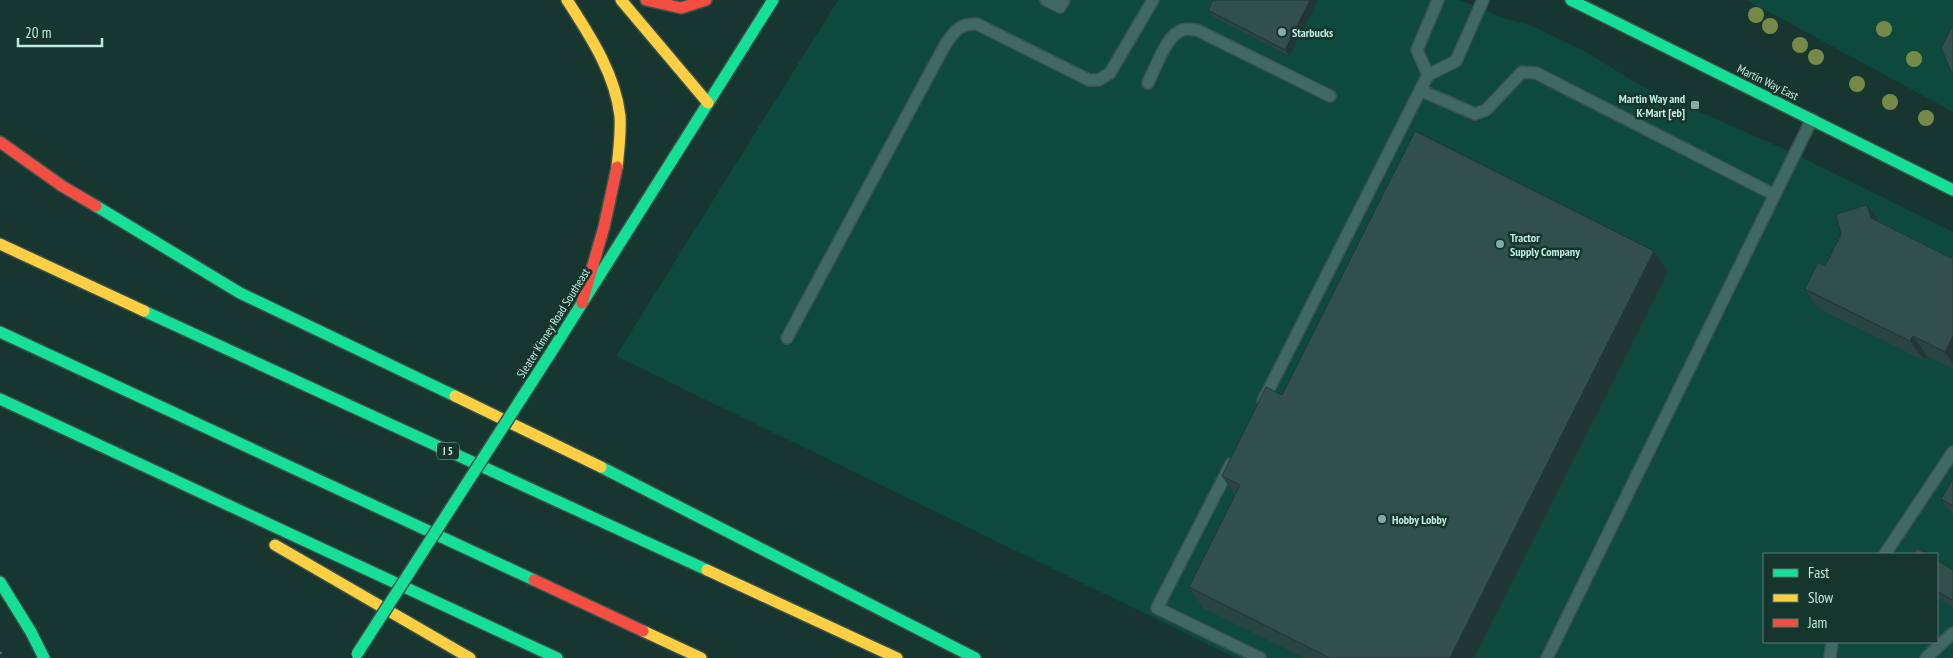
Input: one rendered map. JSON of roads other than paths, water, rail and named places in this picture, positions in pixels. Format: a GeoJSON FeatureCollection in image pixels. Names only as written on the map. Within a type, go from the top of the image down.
{"type":"FeatureCollection","features":[{"type":"Feature","properties":{"kind":"main road"},"geometry":{"type":"LineString","coordinates":[[567,0],[610,74],[617,96],[620,132],[609,205],[582,303]]}},
{"type":"Feature","properties":{"kind":"main road"},"geometry":{"type":"LineString","coordinates":[[620,0],[708,103]]}},
{"type":"Feature","properties":{"kind":"main road"},"geometry":{"type":"LineString","coordinates":[[646,0],[681,8],[706,0]]}},
{"type":"Feature","properties":{"kind":"main road","name":"Sleater Kinney Road Southeast"},"geometry":{"type":"LineString","coordinates":[[355,656],[550,354],[773,0]]}},
{"type":"Feature","properties":{"kind":"main road","name":"Martin Way East"},"geometry":{"type":"LineString","coordinates":[[1572,0],[1953,190]]}},
{"type":"Feature","properties":{"kind":"main road"},"geometry":{"type":"LineString","coordinates":[[0,142],[62,186],[240,293],[374,356],[623,478],[975,658]]}},
{"type":"Feature","properties":{"kind":"main road","name":"I 5"},"geometry":{"type":"LineString","coordinates":[[0,244],[896,658]]}},
{"type":"Feature","properties":{"kind":"main road"},"geometry":{"type":"LineString","coordinates":[[0,332],[701,658]]}},
{"type":"Feature","properties":{"kind":"main road"},"geometry":{"type":"LineString","coordinates":[[0,399],[557,658]]}},
{"type":"Feature","properties":{"kind":"main road"},"geometry":{"type":"LineString","coordinates":[[129,460],[231,519]]}},
{"type":"Feature","properties":{"kind":"main road"},"geometry":{"type":"LineString","coordinates":[[265,539],[470,658]]}},
{"type":"Feature","properties":{"kind":"main road"},"geometry":{"type":"LineString","coordinates":[[0,582],[44,658]]}},
{"type":"Feature","properties":{"kind":"lane"},"geometry":{"type":"LineString","coordinates":[[1046,0],[1060,7],[1064,0]]}},
{"type":"Feature","properties":{"kind":"lane"},"geometry":{"type":"LineString","coordinates":[[788,338],[945,45],[957,28],[968,23],[976,24],[1089,80],[1099,80],[1110,73],[1153,0]]}},
{"type":"Feature","properties":{"kind":"lane"},"geometry":{"type":"LineString","coordinates":[[1428,75],[1417,50],[1438,0]]}},
{"type":"Feature","properties":{"kind":"lane"},"geometry":{"type":"LineString","coordinates":[[1259,409],[1428,75],[1456,61],[1483,0]]}},
{"type":"Feature","properties":{"kind":"lane"},"geometry":{"type":"LineString","coordinates":[[1148,83],[1168,44],[1178,31],[1188,29],[1197,30],[1330,96]]}},
{"type":"Feature","properties":{"kind":"lane"},"geometry":{"type":"LineString","coordinates":[[1420,90],[1475,114],[1486,110],[1522,72],[1536,74],[1775,195]]}},
{"type":"Feature","properties":{"kind":"lane"},"geometry":{"type":"LineString","coordinates":[[1547,658],[1812,119]]}},
{"type":"Feature","properties":{"kind":"lane"},"geometry":{"type":"LineString","coordinates":[[1237,452],[1157,608],[1260,658]]}},
{"type":"Feature","properties":{"kind":"lane"},"geometry":{"type":"LineString","coordinates":[[1886,553],[1953,452]]}},
{"type":"Feature","properties":{"kind":"lane"},"geometry":{"type":"LineString","coordinates":[[1926,658],[1953,632]]}},
{"type":"Feature","properties":{"kind":"lane"},"geometry":{"type":"LineString","coordinates":[[1830,658],[1832,643]]}},
{"type":"Feature","properties":{"kind":"place","name":"Starbucks"},"geometry":{"type":"Point","coordinates":[1282,32]}},
{"type":"Feature","properties":{"kind":"place","name":"Martin Way and K-Mart [eb]"},"geometry":{"type":"Point","coordinates":[1695,105]}},
{"type":"Feature","properties":{"kind":"place","name":"Tractor Supply Company"},"geometry":{"type":"Point","coordinates":[1500,244]}},
{"type":"Feature","properties":{"kind":"place","name":"Hobby Lobby"},"geometry":{"type":"Point","coordinates":[1382,519]}}]}
